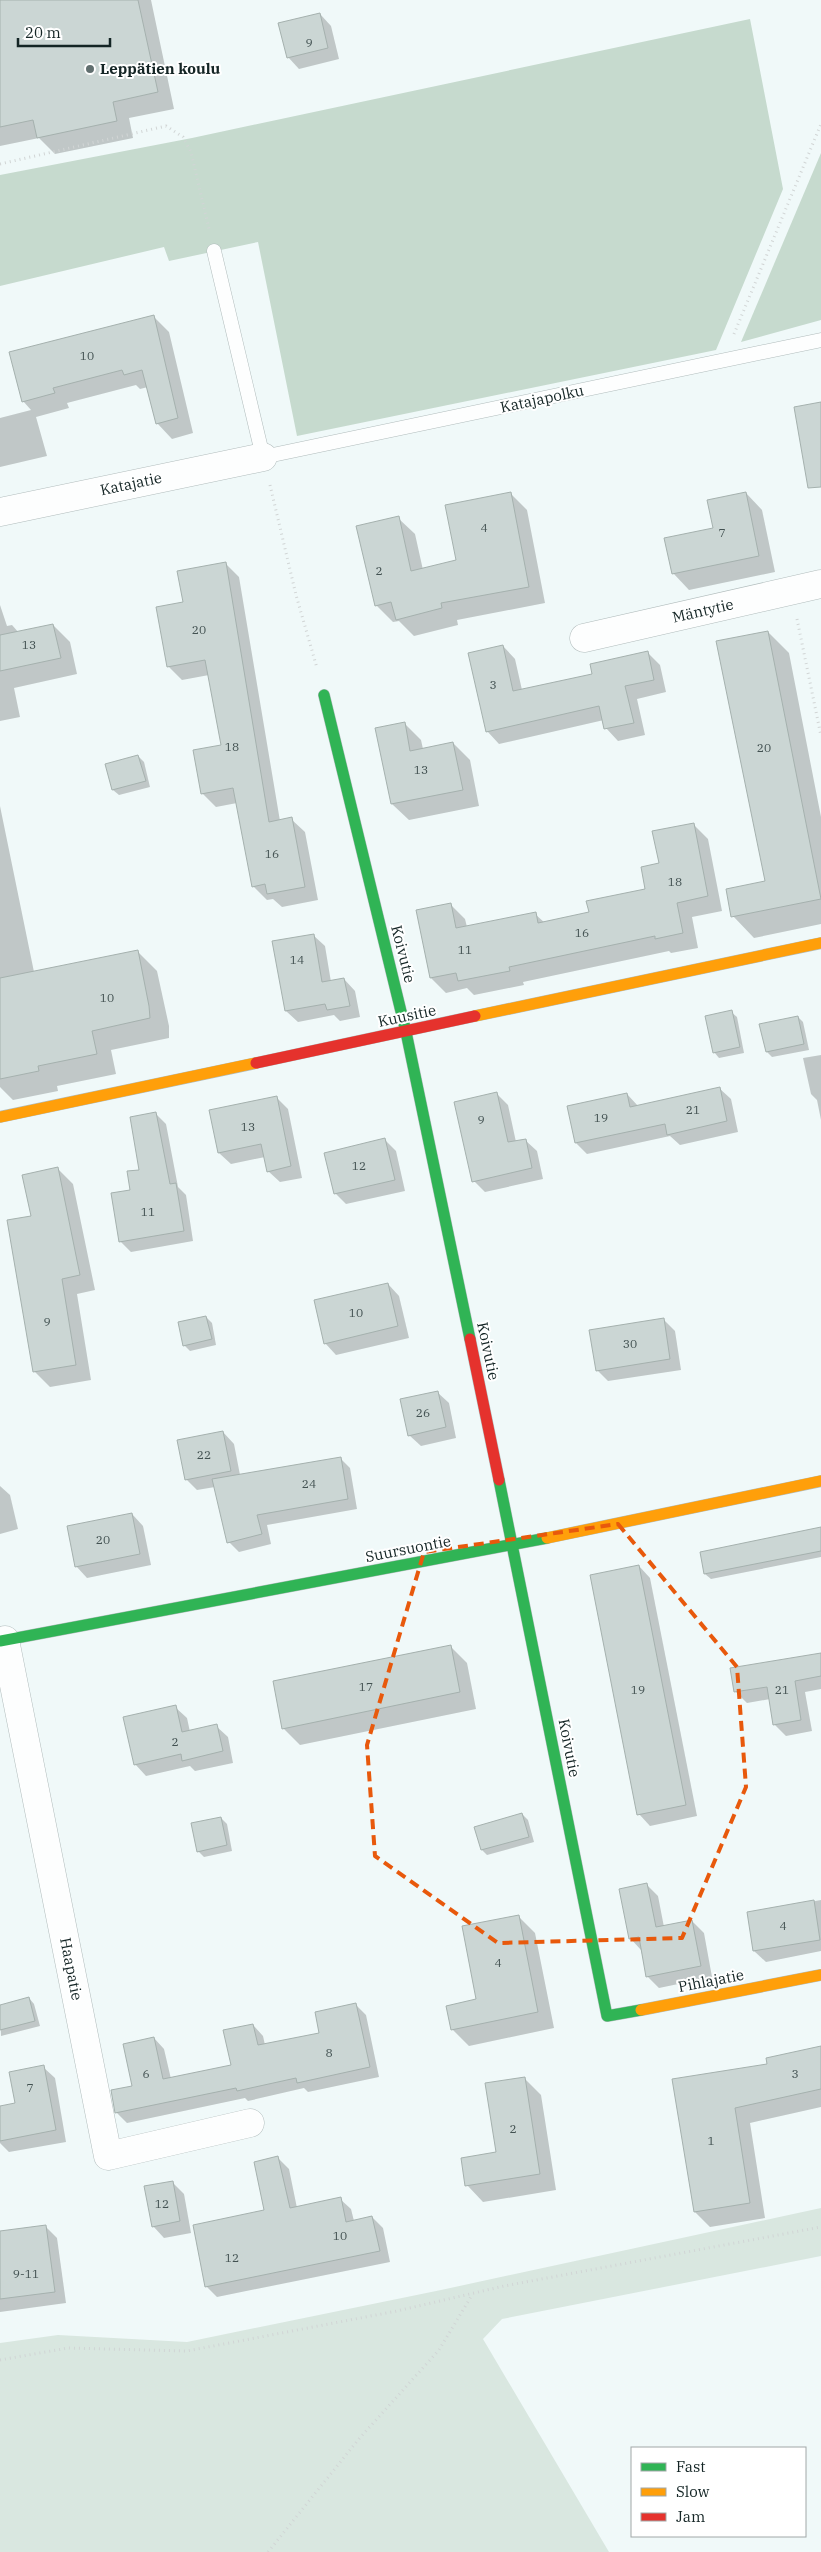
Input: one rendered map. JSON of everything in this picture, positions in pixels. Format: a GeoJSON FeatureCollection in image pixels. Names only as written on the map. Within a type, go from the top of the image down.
{"type":"FeatureCollection","features":[{"type":"Feature","properties":{"kind":"street","name":"Katajatie"},"geometry":{"type":"LineString","coordinates":[[0,512],[263,457]]}},
{"type":"Feature","properties":{"kind":"street","name":"Mäntytie"},"geometry":{"type":"LineString","coordinates":[[584,638],[821,584]]}},
{"type":"Feature","properties":{"kind":"street","name":"Koivutie"},"geometry":{"type":"LineString","coordinates":[[324,695],[406,1032],[513,1545],[607,2016]]}},
{"type":"Feature","properties":{"kind":"street","name":"Kuusitie"},"geometry":{"type":"LineString","coordinates":[[0,1117],[821,944]]}},
{"type":"Feature","properties":{"kind":"street","name":"Suursuontie"},"geometry":{"type":"LineString","coordinates":[[3,1640],[513,1545],[821,1481]]}},
{"type":"Feature","properties":{"kind":"street","name":"Haapatie"},"geometry":{"type":"LineString","coordinates":[[3,1640],[108,2156],[250,2123]]}},
{"type":"Feature","properties":{"kind":"street","name":"Pihlajatie"},"geometry":{"type":"LineString","coordinates":[[607,2016],[821,1975]]}},
{"type":"Feature","properties":{"kind":"lane"},"geometry":{"type":"LineString","coordinates":[[214,251],[263,457]]}},
{"type":"Feature","properties":{"kind":"lane","name":"Katajapolku"},"geometry":{"type":"LineString","coordinates":[[263,457],[821,340]]}},
{"type":"Feature","properties":{"kind":"path"},"geometry":{"type":"LineString","coordinates":[[722,362],[821,124]]}},
{"type":"Feature","properties":{"kind":"path"},"geometry":{"type":"LineString","coordinates":[[0,164],[166,126],[183,136],[191,152],[214,251]]}},
{"type":"Feature","properties":{"kind":"path"},"geometry":{"type":"LineString","coordinates":[[263,457],[296,595],[324,695]]}},
{"type":"Feature","properties":{"kind":"path"},"geometry":{"type":"LineString","coordinates":[[791,591],[821,736]]}},
{"type":"Feature","properties":{"kind":"path"},"geometry":{"type":"LineString","coordinates":[[0,2360],[68,2348],[187,2351],[821,2227]]}},
{"type":"Feature","properties":{"kind":"path"},"geometry":{"type":"LineString","coordinates":[[268,2552],[358,2440],[439,2350],[472,2294]]}},
{"type":"Feature","properties":{"kind":"highlighted area"},"geometry":{"type":"Polygon","coordinates":[[[618,1524],[737,1667],[746,1787],[682,1938],[498,1943],[375,1856],[367,1745],[424,1552],[618,1524]]]}},
{"type":"Feature","properties":{"kind":"shaded area"},"geometry":{"type":"Polygon","coordinates":[[[821,2208],[821,2256],[502,2319],[483,2339],[609,2552],[0,2552],[0,2343],[58,2335],[187,2342],[441,2290],[821,2208]]]}},
{"type":"Feature","properties":{"kind":"green space"},"geometry":{"type":"Polygon","coordinates":[[[750,19],[783,189],[716,350],[297,436],[258,242],[169,261],[164,247],[0,286],[0,175],[192,138],[750,19]]]}},
{"type":"Feature","properties":{"kind":"green space"},"geometry":{"type":"Polygon","coordinates":[[[821,153],[821,320],[741,342],[821,153]]]}},
{"type":"Feature","properties":{"kind":"building","name":"Leppätien koulu"},"geometry":{"type":"Polygon","coordinates":[[[0,0],[138,0],[158,92],[113,102],[117,121],[37,138],[33,120],[0,127],[0,0]]]}},
{"type":"Feature","properties":{"kind":"building"},"geometry":{"type":"Polygon","coordinates":[[[320,13],[328,48],[287,58],[278,23],[320,13]]]}},
{"type":"Feature","properties":{"kind":"building"},"geometry":{"type":"Polygon","coordinates":[[[154,315],[178,418],[156,424],[142,370],[124,375],[122,370],[53,388],[55,393],[22,402],[9,352],[154,315]]]}},
{"type":"Feature","properties":{"kind":"building"},"geometry":{"type":"Polygon","coordinates":[[[821,402],[821,487],[808,488],[794,407],[821,402]]]}},
{"type":"Feature","properties":{"kind":"building"},"geometry":{"type":"Polygon","coordinates":[[[511,492],[529,587],[441,603],[442,608],[396,620],[391,602],[375,606],[356,526],[399,516],[411,571],[456,560],[445,505],[511,492]]]}},
{"type":"Feature","properties":{"kind":"building"},"geometry":{"type":"Polygon","coordinates":[[[746,492],[759,556],[672,574],[664,538],[713,528],[707,500],[746,492]]]}},
{"type":"Feature","properties":{"kind":"building"},"geometry":{"type":"Polygon","coordinates":[[[226,562],[269,822],[292,817],[305,887],[267,894],[265,884],[252,887],[233,788],[201,794],[193,750],[221,745],[205,660],[167,667],[156,607],[183,602],[177,571],[226,562]]]}},
{"type":"Feature","properties":{"kind":"building"},"geometry":{"type":"Polygon","coordinates":[[[53,624],[61,658],[0,671],[0,635],[53,624]]]}},
{"type":"Feature","properties":{"kind":"building"},"geometry":{"type":"Polygon","coordinates":[[[768,631],[821,899],[731,917],[726,889],[765,881],[716,641],[768,631]]]}},
{"type":"Feature","properties":{"kind":"building"},"geometry":{"type":"Polygon","coordinates":[[[503,645],[513,691],[592,674],[590,664],[648,651],[654,680],[625,686],[634,723],[604,729],[599,706],[486,732],[468,653],[503,645]]]}},
{"type":"Feature","properties":{"kind":"building"},"geometry":{"type":"Polygon","coordinates":[[[405,722],[410,751],[453,742],[463,790],[391,804],[375,728],[405,722]]]}},
{"type":"Feature","properties":{"kind":"building"},"geometry":{"type":"Polygon","coordinates":[[[138,755],[146,781],[112,790],[105,764],[138,755]]]}},
{"type":"Feature","properties":{"kind":"building"},"geometry":{"type":"Polygon","coordinates":[[[694,823],[708,896],[677,903],[683,933],[655,939],[655,936],[509,967],[510,971],[458,981],[456,973],[430,978],[416,910],[451,903],[456,928],[536,912],[538,923],[589,912],[586,901],[645,889],[641,867],[659,863],[652,831],[694,823]]]}},
{"type":"Feature","properties":{"kind":"building"},"geometry":{"type":"Polygon","coordinates":[[[314,934],[322,982],[344,978],[350,1006],[327,1010],[325,1004],[285,1011],[272,941],[314,934]]]}},
{"type":"Feature","properties":{"kind":"building"},"geometry":{"type":"Polygon","coordinates":[[[138,950],[150,1018],[92,1031],[97,1054],[38,1066],[39,1071],[0,1079],[0,978],[138,950]]]}},
{"type":"Feature","properties":{"kind":"building"},"geometry":{"type":"Polygon","coordinates":[[[732,1010],[740,1047],[713,1053],[705,1016],[732,1010]]]}},
{"type":"Feature","properties":{"kind":"building"},"geometry":{"type":"Polygon","coordinates":[[[798,1016],[804,1044],[766,1052],[759,1024],[798,1016]]]}},
{"type":"Feature","properties":{"kind":"building"},"geometry":{"type":"Polygon","coordinates":[[[720,1087],[727,1121],[667,1135],[665,1124],[575,1143],[567,1106],[627,1093],[630,1107],[720,1087]]]}},
{"type":"Feature","properties":{"kind":"building"},"geometry":{"type":"Polygon","coordinates":[[[497,1092],[508,1142],[526,1139],[532,1168],[472,1182],[454,1102],[497,1092]]]}},
{"type":"Feature","properties":{"kind":"building"},"geometry":{"type":"Polygon","coordinates":[[[277,1096],[291,1166],[267,1172],[261,1144],[218,1153],[209,1110],[277,1096]]]}},
{"type":"Feature","properties":{"kind":"building"},"geometry":{"type":"Polygon","coordinates":[[[156,1112],[170,1184],[176,1183],[184,1231],[119,1242],[111,1193],[130,1190],[127,1171],[139,1170],[130,1117],[156,1112]]]}},
{"type":"Feature","properties":{"kind":"building"},"geometry":{"type":"Polygon","coordinates":[[[385,1138],[395,1180],[334,1194],[324,1153],[385,1138]]]}},
{"type":"Feature","properties":{"kind":"building"},"geometry":{"type":"Polygon","coordinates":[[[58,1167],[80,1275],[62,1279],[76,1365],[33,1372],[7,1220],[31,1216],[22,1175],[58,1167]]]}},
{"type":"Feature","properties":{"kind":"building"},"geometry":{"type":"Polygon","coordinates":[[[388,1283],[398,1326],[324,1344],[314,1300],[388,1283]]]}},
{"type":"Feature","properties":{"kind":"building"},"geometry":{"type":"Polygon","coordinates":[[[206,1316],[212,1339],[183,1346],[178,1322],[206,1316]]]}},
{"type":"Feature","properties":{"kind":"building"},"geometry":{"type":"Polygon","coordinates":[[[664,1318],[670,1359],[596,1371],[589,1330],[664,1318]]]}},
{"type":"Feature","properties":{"kind":"building"},"geometry":{"type":"Polygon","coordinates":[[[438,1391],[446,1427],[408,1436],[400,1399],[438,1391]]]}},
{"type":"Feature","properties":{"kind":"building"},"geometry":{"type":"Polygon","coordinates":[[[223,1431],[231,1471],[185,1480],[177,1440],[223,1431]]]}},
{"type":"Feature","properties":{"kind":"building"},"geometry":{"type":"Polygon","coordinates":[[[341,1457],[348,1499],[257,1515],[262,1534],[227,1543],[212,1479],[341,1457]]]}},
{"type":"Feature","properties":{"kind":"building"},"geometry":{"type":"Polygon","coordinates":[[[132,1513],[140,1554],[75,1567],[67,1526],[132,1513]]]}},
{"type":"Feature","properties":{"kind":"building"},"geometry":{"type":"Polygon","coordinates":[[[821,1527],[821,1551],[704,1574],[700,1552],[821,1527]]]}},
{"type":"Feature","properties":{"kind":"building"},"geometry":{"type":"Polygon","coordinates":[[[639,1565],[686,1805],[637,1815],[590,1575],[639,1565]]]}},
{"type":"Feature","properties":{"kind":"building"},"geometry":{"type":"Polygon","coordinates":[[[451,1645],[460,1692],[282,1729],[273,1681],[451,1645]]]}},
{"type":"Feature","properties":{"kind":"building"},"geometry":{"type":"Polygon","coordinates":[[[821,1653],[821,1676],[795,1681],[801,1720],[773,1725],[767,1687],[734,1692],[730,1668],[821,1653]]]}},
{"type":"Feature","properties":{"kind":"building"},"geometry":{"type":"Polygon","coordinates":[[[176,1705],[182,1732],[217,1724],[223,1751],[182,1761],[181,1754],[134,1765],[123,1717],[176,1705]]]}},
{"type":"Feature","properties":{"kind":"building"},"geometry":{"type":"Polygon","coordinates":[[[522,1813],[529,1837],[481,1850],[474,1827],[522,1813]]]}},
{"type":"Feature","properties":{"kind":"building"},"geometry":{"type":"Polygon","coordinates":[[[221,1817],[227,1845],[197,1852],[191,1823],[221,1817]]]}},
{"type":"Feature","properties":{"kind":"building"},"geometry":{"type":"Polygon","coordinates":[[[647,1883],[656,1927],[692,1920],[701,1966],[646,1977],[639,1937],[629,1939],[619,1889],[647,1883]]]}},
{"type":"Feature","properties":{"kind":"building"},"geometry":{"type":"Polygon","coordinates":[[[814,1900],[820,1940],[753,1951],[747,1912],[814,1900]]]}},
{"type":"Feature","properties":{"kind":"building"},"geometry":{"type":"Polygon","coordinates":[[[519,1915],[538,2012],[451,2030],[446,2006],[476,1999],[462,1926],[519,1915]]]}},
{"type":"Feature","properties":{"kind":"building"},"geometry":{"type":"Polygon","coordinates":[[[29,1997],[35,2021],[0,2030],[0,2005],[29,1997]]]}},
{"type":"Feature","properties":{"kind":"building"},"geometry":{"type":"Polygon","coordinates":[[[356,2003],[370,2067],[297,2083],[296,2078],[237,2091],[236,2088],[115,2113],[111,2090],[132,2086],[123,2044],[154,2037],[163,2079],[231,2065],[223,2030],[253,2024],[258,2045],[319,2033],[315,2012],[356,2003]]]}},
{"type":"Feature","properties":{"kind":"building"},"geometry":{"type":"Polygon","coordinates":[[[821,2046],[821,2089],[735,2108],[750,2203],[694,2212],[672,2079],[767,2064],[766,2058],[821,2046]]]}},
{"type":"Feature","properties":{"kind":"building"},"geometry":{"type":"Polygon","coordinates":[[[44,2065],[56,2130],[0,2141],[0,2106],[15,2103],[9,2072],[44,2065]]]}},
{"type":"Feature","properties":{"kind":"building"},"geometry":{"type":"Polygon","coordinates":[[[525,2077],[540,2174],[465,2186],[461,2158],[496,2152],[485,2083],[525,2077]]]}},
{"type":"Feature","properties":{"kind":"building"},"geometry":{"type":"Polygon","coordinates":[[[278,2156],[290,2208],[341,2197],[346,2222],[372,2216],[380,2251],[205,2287],[193,2225],[264,2210],[254,2162],[278,2156]]]}},
{"type":"Feature","properties":{"kind":"building"},"geometry":{"type":"Polygon","coordinates":[[[173,2181],[180,2221],[152,2227],[144,2186],[173,2181]]]}},
{"type":"Feature","properties":{"kind":"building"},"geometry":{"type":"Polygon","coordinates":[[[46,2225],[55,2292],[0,2299],[0,2231],[46,2225]]]}},
{"type":"Feature","properties":{"kind":"traffic: fast"},"geometry":{"type":"LineString","coordinates":[[324,695],[406,1032],[470,1339]]}},
{"type":"Feature","properties":{"kind":"traffic: fast"},"geometry":{"type":"LineString","coordinates":[[499,1480],[607,2016],[641,2010]]}},
{"type":"Feature","properties":{"kind":"traffic: fast"},"geometry":{"type":"LineString","coordinates":[[0,1641],[547,1538]]}},
{"type":"Feature","properties":{"kind":"traffic: slow"},"geometry":{"type":"LineString","coordinates":[[475,1016],[821,943]]}},
{"type":"Feature","properties":{"kind":"traffic: slow"},"geometry":{"type":"LineString","coordinates":[[0,1117],[256,1063]]}},
{"type":"Feature","properties":{"kind":"traffic: slow"},"geometry":{"type":"LineString","coordinates":[[547,1538],[821,1481]]}},
{"type":"Feature","properties":{"kind":"traffic: slow"},"geometry":{"type":"LineString","coordinates":[[641,2010],[821,1975]]}},
{"type":"Feature","properties":{"kind":"traffic: jam"},"geometry":{"type":"LineString","coordinates":[[256,1063],[475,1016]]}},
{"type":"Feature","properties":{"kind":"traffic: jam"},"geometry":{"type":"LineString","coordinates":[[470,1339],[499,1480]]}},
{"type":"Feature","properties":{"kind":"place","name":"Leppätien koulu"},"geometry":{"type":"Point","coordinates":[90,69]}}]}
